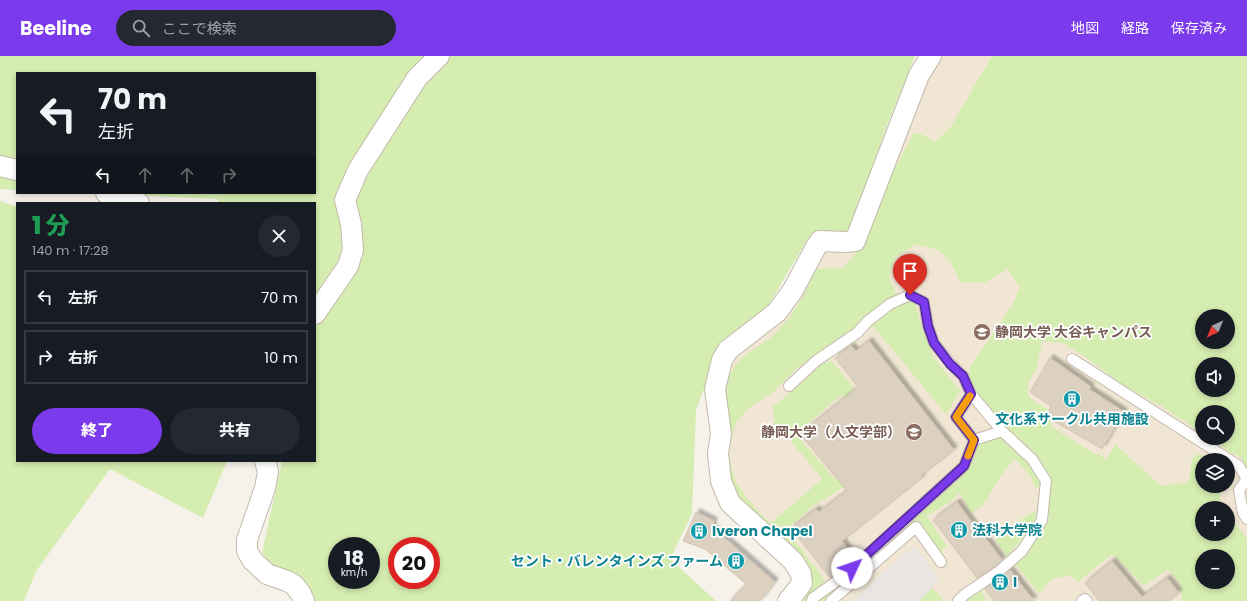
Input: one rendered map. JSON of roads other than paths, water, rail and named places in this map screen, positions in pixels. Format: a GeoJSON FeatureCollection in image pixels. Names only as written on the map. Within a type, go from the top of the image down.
{"type":"FeatureCollection","features":[{"type":"Feature","properties":{"kind":"street"},"geometry":{"type":"LineString","coordinates":[[316,313],[348,266],[353,250],[351,224],[345,200],[358,170],[417,78],[438,56]]}},
{"type":"Feature","properties":{"kind":"street"},"geometry":{"type":"LineString","coordinates":[[788,601],[802,583],[801,574],[793,561],[730,503],[721,481],[718,453],[721,434],[714,388],[722,360],[728,350],[777,312],[794,290],[820,241],[846,242],[855,240],[919,75],[931,56]]}},
{"type":"Feature","properties":{"kind":"street"},"geometry":{"type":"LineString","coordinates":[[0,166],[16,170]]}},
{"type":"Feature","properties":{"kind":"street"},"geometry":{"type":"LineString","coordinates":[[110,194],[136,202]]}},
{"type":"Feature","properties":{"kind":"street"},"geometry":{"type":"LineString","coordinates":[[265,462],[268,472],[265,488],[247,540],[247,551],[253,561],[267,574],[294,584],[304,601]]}},
{"type":"Feature","properties":{"kind":"lane"},"geometry":{"type":"LineString","coordinates":[[789,386],[816,361],[857,333],[868,321],[890,304],[910,295],[924,302],[928,326],[934,343],[950,364],[963,376],[971,394],[1002,431],[1032,459],[1046,482],[1042,520],[1022,551],[998,572],[964,595],[958,601]]}},
{"type":"Feature","properties":{"kind":"lane"},"geometry":{"type":"LineString","coordinates":[[1072,359],[1239,466],[1247,479],[1239,490],[1243,513],[1247,519]]}},
{"type":"Feature","properties":{"kind":"lane"},"geometry":{"type":"LineString","coordinates":[[971,394],[956,417],[974,440]]}},
{"type":"Feature","properties":{"kind":"lane"},"geometry":{"type":"LineString","coordinates":[[974,440],[1002,431]]}},
{"type":"Feature","properties":{"kind":"lane"},"geometry":{"type":"LineString","coordinates":[[812,601],[813,598],[844,576],[964,466],[974,440]]}},
{"type":"Feature","properties":{"kind":"lane"},"geometry":{"type":"LineString","coordinates":[[831,601],[916,527],[941,562]]}},
{"type":"Feature","properties":{"kind":"lane"},"geometry":{"type":"LineString","coordinates":[[1082,601],[1085,599],[1087,601]]}},
{"type":"Feature","properties":{"kind":"place","name":"静岡大学 大谷キャンパス"},"geometry":{"type":"Point","coordinates":[982,332]}},
{"type":"Feature","properties":{"kind":"place","name":"文化系サークル共用施設"},"geometry":{"type":"Point","coordinates":[1072,399]}},
{"type":"Feature","properties":{"kind":"place","name":"静岡大学（人文学部）"},"geometry":{"type":"Point","coordinates":[914,432]}},
{"type":"Feature","properties":{"kind":"place","name":"法科大学院"},"geometry":{"type":"Point","coordinates":[959,530]}},
{"type":"Feature","properties":{"kind":"place","name":"Iveron Chapel"},"geometry":{"type":"Point","coordinates":[699,531]}},
{"type":"Feature","properties":{"kind":"place","name":"セント・バレンタインズ ファーム"},"geometry":{"type":"Point","coordinates":[736,561]}},
{"type":"Feature","properties":{"kind":"place","name":"I"},"geometry":{"type":"Point","coordinates":[1000,582]}}]}
